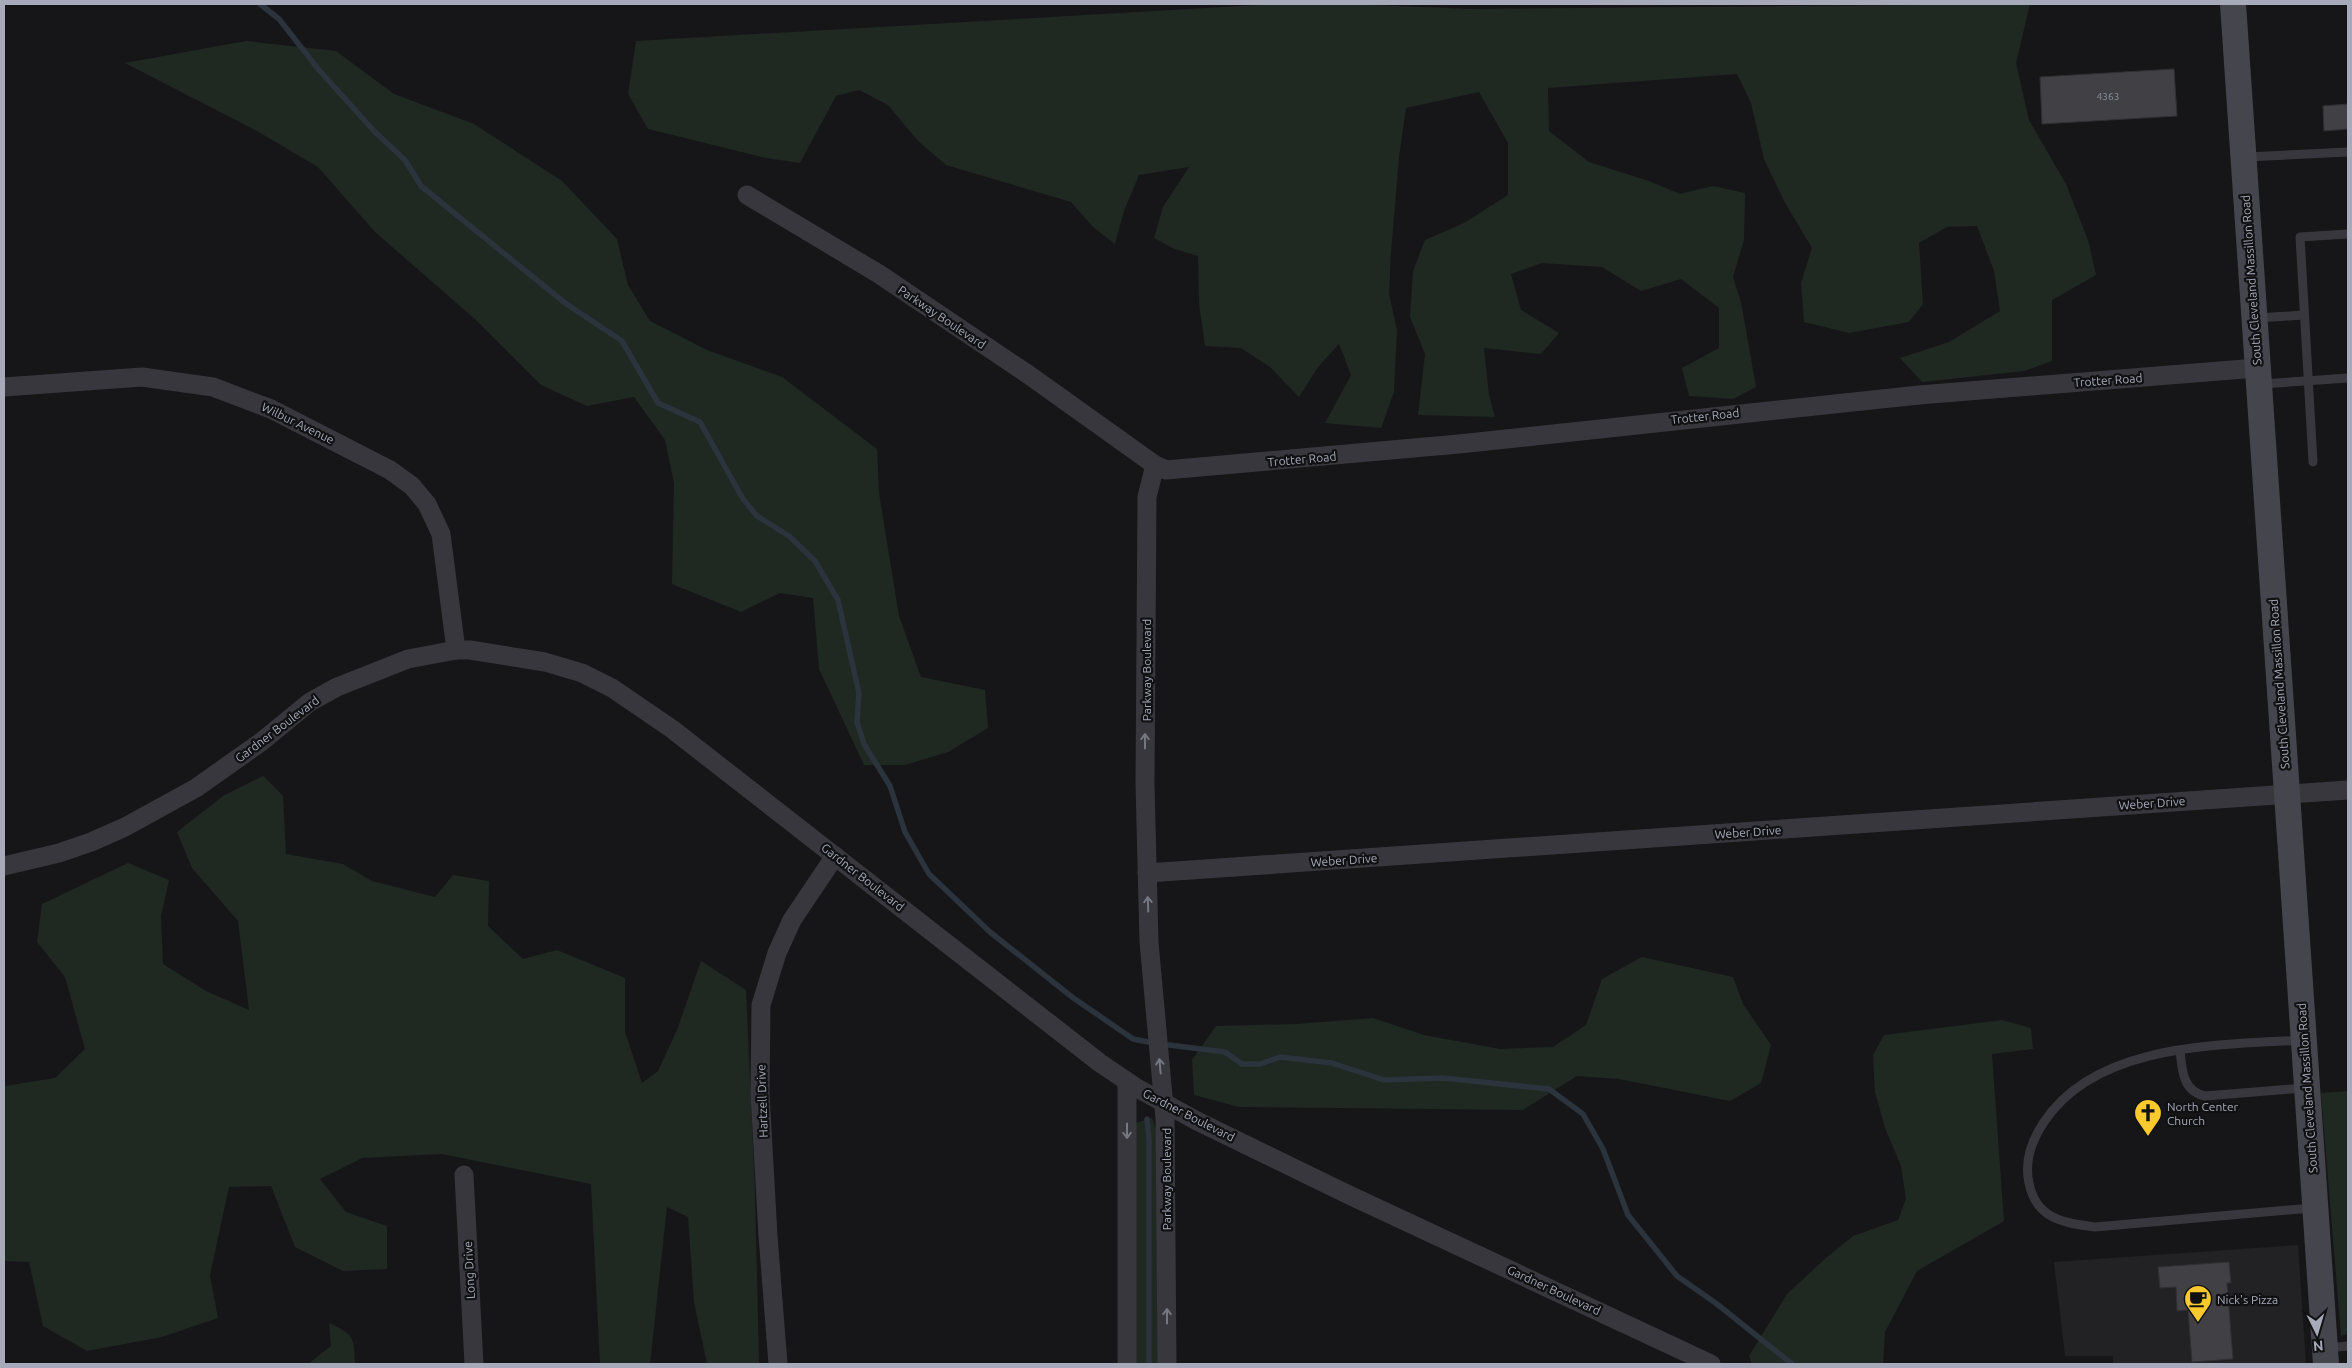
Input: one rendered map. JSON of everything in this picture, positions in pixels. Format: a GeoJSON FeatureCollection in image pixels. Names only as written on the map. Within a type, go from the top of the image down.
{"type":"FeatureCollection","features":[{"type":"Feature","properties":{"kind":"main road","name":"South Cleveland Massillon Road"},"geometry":{"type":"LineString","coordinates":[[2232,4],[2315,1208],[2333,1353]]}},
{"type":"Feature","properties":{"kind":"street","name":"Parkway Boulevard"},"geometry":{"type":"LineString","coordinates":[[747,195],[887,279],[1029,375],[1155,465],[1147,497],[1145,774],[1149,942],[1164,1103],[1167,1364]]}},
{"type":"Feature","properties":{"kind":"street","name":"Wilbur Avenue"},"geometry":{"type":"LineString","coordinates":[[4,387],[142,376],[213,387],[271,409],[390,470],[412,486],[428,504],[436,520],[444,551],[456,650]]}},
{"type":"Feature","properties":{"kind":"street","name":"Trotter Road"},"geometry":{"type":"LineString","coordinates":[[1155,465],[1174,471],[1459,444],[1918,395],[2258,376]]}},
{"type":"Feature","properties":{"kind":"street","name":"Gardner Boulevard"},"geometry":{"type":"LineString","coordinates":[[4,866],[91,842],[160,809],[196,788],[261,742],[301,709],[337,687],[408,659],[456,650],[522,656],[546,662],[582,673],[612,688],[672,729],[1100,1063],[1127,1082],[1164,1103],[1347,1194],[1712,1364]]}},
{"type":"Feature","properties":{"kind":"street","name":"Weber Drive"},"geometry":{"type":"LineString","coordinates":[[1147,873],[2348,790]]}},
{"type":"Feature","properties":{"kind":"street","name":"Hartzell Drive"},"geometry":{"type":"LineString","coordinates":[[778,1364],[760,1093],[761,1005],[777,953],[792,920],[835,856]]}},
{"type":"Feature","properties":{"kind":"street"},"geometry":{"type":"LineString","coordinates":[[1127,1082],[1127,1364]]}},
{"type":"Feature","properties":{"kind":"street","name":"Long Drive"},"geometry":{"type":"LineString","coordinates":[[464,1175],[474,1364]]}},
{"type":"Feature","properties":{"kind":"lane"},"geometry":{"type":"LineString","coordinates":[[2243,157],[2348,152]]}},
{"type":"Feature","properties":{"kind":"lane"},"geometry":{"type":"LineString","coordinates":[[2313,462],[2300,237],[2348,234]]}},
{"type":"Feature","properties":{"kind":"lane"},"geometry":{"type":"LineString","coordinates":[[2254,318],[2304,315]]}},
{"type":"Feature","properties":{"kind":"lane"},"geometry":{"type":"LineString","coordinates":[[2258,376],[2308,381],[2348,378]]}},
{"type":"Feature","properties":{"kind":"lane"},"geometry":{"type":"LineString","coordinates":[[2303,1040],[2214,1045],[2164,1052],[2120,1064],[2097,1075],[2078,1088],[2049,1114],[2033,1139],[2028,1165],[2028,1182],[2034,1202],[2049,1215],[2069,1224],[2095,1227],[2315,1208]]}},
{"type":"Feature","properties":{"kind":"lane"},"geometry":{"type":"LineString","coordinates":[[2180,1050],[2186,1083],[2194,1093],[2204,1096],[2307,1088]]}},
{"type":"Feature","properties":{"kind":"shaded area"},"geometry":{"type":"Polygon","coordinates":[[[1275,4],[1349,4],[1470,9],[2030,4],[2016,63],[2029,120],[2066,184],[2088,240],[2096,275],[2052,300],[2052,361],[2024,371],[1922,382],[1900,358],[1949,342],[2000,311],[1994,271],[1977,226],[1947,227],[1919,243],[1923,304],[1909,322],[1849,333],[1804,322],[1801,283],[1812,248],[1784,201],[1764,159],[1751,103],[1737,74],[1548,88],[1549,131],[1589,162],[1649,181],[1680,194],[1713,186],[1745,193],[1744,240],[1733,277],[1741,302],[1756,387],[1733,399],[1689,396],[1682,368],[1719,348],[1719,308],[1681,279],[1641,291],[1602,267],[1542,263],[1511,274],[1521,310],[1559,333],[1541,354],[1484,348],[1489,395],[1495,417],[1418,415],[1425,354],[1410,317],[1413,271],[1425,240],[1464,223],[1508,195],[1508,143],[1479,92],[1406,108],[1399,157],[1389,294],[1397,330],[1394,392],[1381,428],[1325,423],[1351,375],[1339,344],[1318,367],[1299,397],[1270,367],[1241,348],[1205,346],[1199,303],[1198,256],[1175,249],[1154,238],[1163,207],[1189,167],[1139,175],[1124,211],[1115,244],[1093,227],[1071,202],[946,165],[918,141],[888,105],[859,90],[836,96],[800,163],[766,158],[648,129],[628,94],[636,41],[1275,4]]]}},
{"type":"Feature","properties":{"kind":"shaded area"},"geometry":{"type":"Polygon","coordinates":[[[246,41],[336,51],[394,94],[474,124],[562,181],[617,239],[628,285],[650,321],[707,350],[782,377],[877,449],[879,493],[899,616],[921,677],[985,690],[988,728],[948,752],[905,765],[864,765],[819,669],[813,598],[780,593],[741,612],[672,584],[674,483],[665,440],[634,397],[587,406],[541,385],[476,320],[375,232],[318,167],[257,131],[125,63],[246,41]]]}},
{"type":"Feature","properties":{"kind":"shaded area"},"geometry":{"type":"Polygon","coordinates":[[[263,776],[283,796],[286,854],[343,864],[372,881],[435,897],[453,875],[489,881],[488,926],[523,959],[557,950],[625,978],[625,1032],[642,1083],[658,1071],[677,1030],[701,961],[746,990],[755,1192],[759,1364],[707,1364],[694,1302],[688,1217],[667,1207],[650,1364],[600,1364],[591,1184],[442,1154],[362,1158],[320,1179],[346,1212],[387,1226],[387,1269],[343,1271],[295,1247],[271,1186],[229,1187],[210,1275],[218,1318],[162,1337],[87,1351],[43,1326],[29,1262],[4,1261],[4,1086],[55,1078],[85,1049],[65,977],[37,942],[42,904],[128,863],[169,880],[161,916],[163,964],[206,991],[249,1010],[238,921],[192,868],[177,832],[223,796],[263,776]]]}},
{"type":"Feature","properties":{"kind":"shaded area"},"geometry":{"type":"Polygon","coordinates":[[[1642,957],[1733,977],[1743,1004],[1771,1045],[1761,1083],[1730,1101],[1619,1079],[1577,1076],[1523,1110],[1239,1107],[1194,1095],[1192,1060],[1216,1026],[1297,1024],[1373,1018],[1424,1035],[1500,1049],[1553,1047],[1586,1025],[1602,979],[1642,957]]]}},
{"type":"Feature","properties":{"kind":"shaded area"},"geometry":{"type":"Polygon","coordinates":[[[2002,1020],[2031,1028],[2033,1049],[1992,1054],[2004,1221],[1917,1271],[1885,1332],[1883,1364],[1752,1364],[1749,1356],[1787,1294],[1853,1236],[1898,1220],[1906,1199],[1901,1166],[1885,1128],[1875,1092],[1873,1055],[1884,1035],[2002,1020]]]}},
{"type":"Feature","properties":{"kind":"shaded area"},"geometry":{"type":"Polygon","coordinates":[[[2348,1091],[2348,1334],[2341,1336],[2321,1093],[2348,1091]]]}},
{"type":"Feature","properties":{"kind":"shaded area"},"geometry":{"type":"Polygon","coordinates":[[[1152,1118],[1158,1135],[1162,1364],[1135,1364],[1136,1123],[1152,1118]]]}},
{"type":"Feature","properties":{"kind":"shaded area"},"geometry":{"type":"Polygon","coordinates":[[[2298,1245],[2306,1364],[2113,1364],[2113,1356],[2065,1356],[2054,1262],[2298,1245]]]}},
{"type":"Feature","properties":{"kind":"shaded area"},"geometry":{"type":"Polygon","coordinates":[[[329,1323],[348,1334],[351,1338],[354,1347],[355,1364],[308,1364],[331,1346],[329,1323]]]}},
{"type":"Feature","properties":{"kind":"building"},"geometry":{"type":"Polygon","coordinates":[[[2174,69],[2177,116],[2042,124],[2040,77],[2174,69]]]}},
{"type":"Feature","properties":{"kind":"building"},"geometry":{"type":"Polygon","coordinates":[[[2348,104],[2348,129],[2324,131],[2323,106],[2348,104]]]}},
{"type":"Feature","properties":{"kind":"building"},"geometry":{"type":"Polygon","coordinates":[[[2229,1262],[2231,1283],[2227,1283],[2233,1359],[2192,1362],[2188,1310],[2177,1311],[2176,1287],[2160,1288],[2158,1267],[2229,1262]]]}},
{"type":"Feature","properties":{"kind":"waterway"},"geometry":{"type":"LineString","coordinates":[[260,4],[279,19],[319,70],[375,132],[405,160],[421,186],[565,303],[622,341],[658,403],[700,422],[743,499],[757,516],[789,536],[815,561],[838,600],[859,693],[857,722],[864,744],[890,786],[905,832],[929,874],[990,932],[1072,997],[1133,1039],[1148,1042]]}},
{"type":"Feature","properties":{"kind":"waterway"},"geometry":{"type":"LineString","coordinates":[[1169,1045],[1225,1052],[1242,1064],[1260,1064],[1280,1057],[1332,1063],[1384,1080],[1443,1078],[1549,1089],[1583,1114],[1603,1149],[1628,1215],[1677,1276],[1717,1304],[1792,1364]]}},
{"type":"Feature","properties":{"kind":"waterway"},"geometry":{"type":"LineString","coordinates":[[1147,1119],[1149,1140],[1149,1364]]}},
{"type":"Feature","properties":{"kind":"place","name":"North Center Church"},"geometry":{"type":"Point","coordinates":[2148,1137]}},
{"type":"Feature","properties":{"kind":"place","name":"Nick's Pizza"},"geometry":{"type":"Point","coordinates":[2198,1323]}}]}
